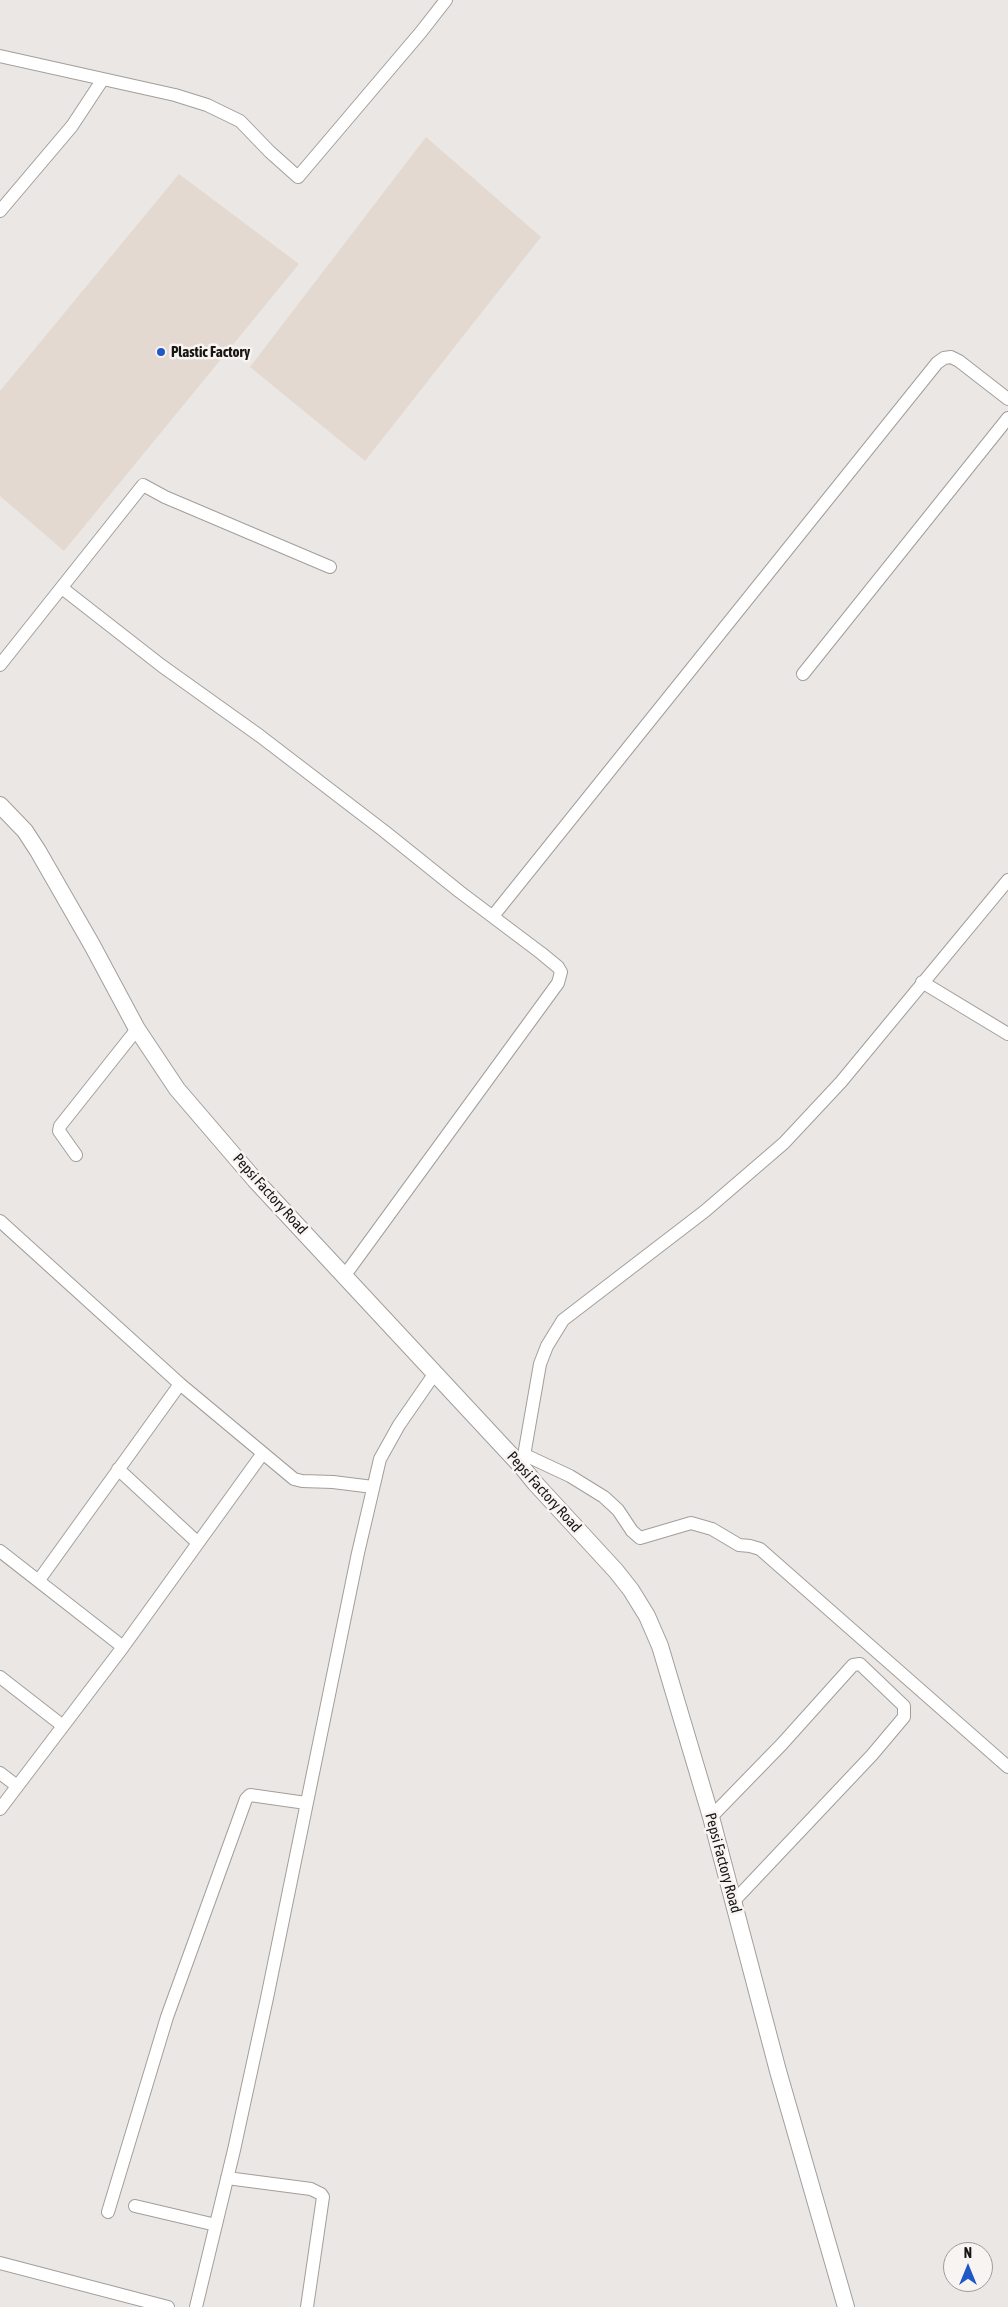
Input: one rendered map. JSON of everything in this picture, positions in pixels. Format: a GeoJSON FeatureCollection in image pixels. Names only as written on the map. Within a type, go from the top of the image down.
{"type":"FeatureCollection","features":[{"type":"Feature","properties":{"kind":"main road","name":"Pepsi Factory Road"},"geometry":{"type":"LineString","coordinates":[[0,805],[25,831],[38,851],[137,1028],[160,1066],[193,1108],[255,1180],[436,1373],[524,1461],[535,1484],[616,1570],[648,1616],[660,1646],[711,1816],[778,2071],[846,2307]]}},
{"type":"Feature","properties":{"kind":"street"},"geometry":{"type":"LineString","coordinates":[[0,56],[35,62],[103,80],[175,95],[207,105],[240,121],[270,152],[298,176],[446,0]]}},
{"type":"Feature","properties":{"kind":"street"},"geometry":{"type":"LineString","coordinates":[[0,211],[72,126],[103,80]]}},
{"type":"Feature","properties":{"kind":"street"},"geometry":{"type":"LineString","coordinates":[[493,916],[937,363],[944,358],[952,357],[1008,399]]}},
{"type":"Feature","properties":{"kind":"street"},"geometry":{"type":"LineString","coordinates":[[803,674],[1008,418]]}},
{"type":"Feature","properties":{"kind":"street"},"geometry":{"type":"LineString","coordinates":[[0,666],[143,485],[166,497],[330,567]]}},
{"type":"Feature","properties":{"kind":"street"},"geometry":{"type":"LineString","coordinates":[[62,588],[162,666],[260,736],[493,916],[558,967],[561,972],[558,983],[345,1275]]}},
{"type":"Feature","properties":{"kind":"street"},"geometry":{"type":"LineString","coordinates":[[1008,880],[841,1082],[784,1143],[705,1211],[563,1320],[547,1346],[540,1364],[524,1461],[570,1476],[604,1497],[618,1510],[632,1531],[640,1538],[691,1523],[712,1530],[739,1545],[760,1549],[1008,1767]]}},
{"type":"Feature","properties":{"kind":"street"},"geometry":{"type":"LineString","coordinates":[[922,982],[1008,1034]]}},
{"type":"Feature","properties":{"kind":"street"},"geometry":{"type":"LineString","coordinates":[[76,1155],[59,1131],[60,1126],[137,1028]]}},
{"type":"Feature","properties":{"kind":"street"},"geometry":{"type":"LineString","coordinates":[[0,1222],[180,1384],[294,1479],[302,1482],[333,1482],[373,1487]]}},
{"type":"Feature","properties":{"kind":"street"},"geometry":{"type":"LineString","coordinates":[[196,2307],[265,2008],[306,1804],[380,1459],[389,1442],[436,1373]]}},
{"type":"Feature","properties":{"kind":"street"},"geometry":{"type":"LineString","coordinates":[[39,1580],[180,1384]]}},
{"type":"Feature","properties":{"kind":"street"},"geometry":{"type":"LineString","coordinates":[[0,1809],[123,1647],[263,1453]]}},
{"type":"Feature","properties":{"kind":"street"},"geometry":{"type":"LineString","coordinates":[[118,1469],[198,1543]]}},
{"type":"Feature","properties":{"kind":"street"},"geometry":{"type":"LineString","coordinates":[[0,1552],[39,1580],[123,1647]]}},
{"type":"Feature","properties":{"kind":"street"},"geometry":{"type":"LineString","coordinates":[[711,1816],[782,1744],[853,1665],[860,1664],[904,1706],[904,1717],[872,1755],[733,1902]]}},
{"type":"Feature","properties":{"kind":"street"},"geometry":{"type":"LineString","coordinates":[[0,1677],[63,1726]]}},
{"type":"Feature","properties":{"kind":"street"},"geometry":{"type":"LineString","coordinates":[[0,1773],[17,1786]]}},
{"type":"Feature","properties":{"kind":"street"},"geometry":{"type":"LineString","coordinates":[[108,2212],[167,2017],[246,1799],[250,1795],[306,1804]]}},
{"type":"Feature","properties":{"kind":"street"},"geometry":{"type":"LineString","coordinates":[[227,2178],[311,2189],[321,2194],[307,2307]]}},
{"type":"Feature","properties":{"kind":"street"},"geometry":{"type":"LineString","coordinates":[[135,2206],[216,2225]]}},
{"type":"Feature","properties":{"kind":"street"},"geometry":{"type":"LineString","coordinates":[[0,2263],[168,2307]]}},
{"type":"Feature","properties":{"kind":"shaded area"},"geometry":{"type":"Polygon","coordinates":[[[426,137],[541,237],[365,461],[250,367],[426,137]]]}},
{"type":"Feature","properties":{"kind":"shaded area"},"geometry":{"type":"Polygon","coordinates":[[[179,174],[299,264],[64,551],[0,496],[0,391],[179,174]]]}},
{"type":"Feature","properties":{"kind":"place","name":"Plastic Factory"},"geometry":{"type":"Point","coordinates":[161,352]}}]}
